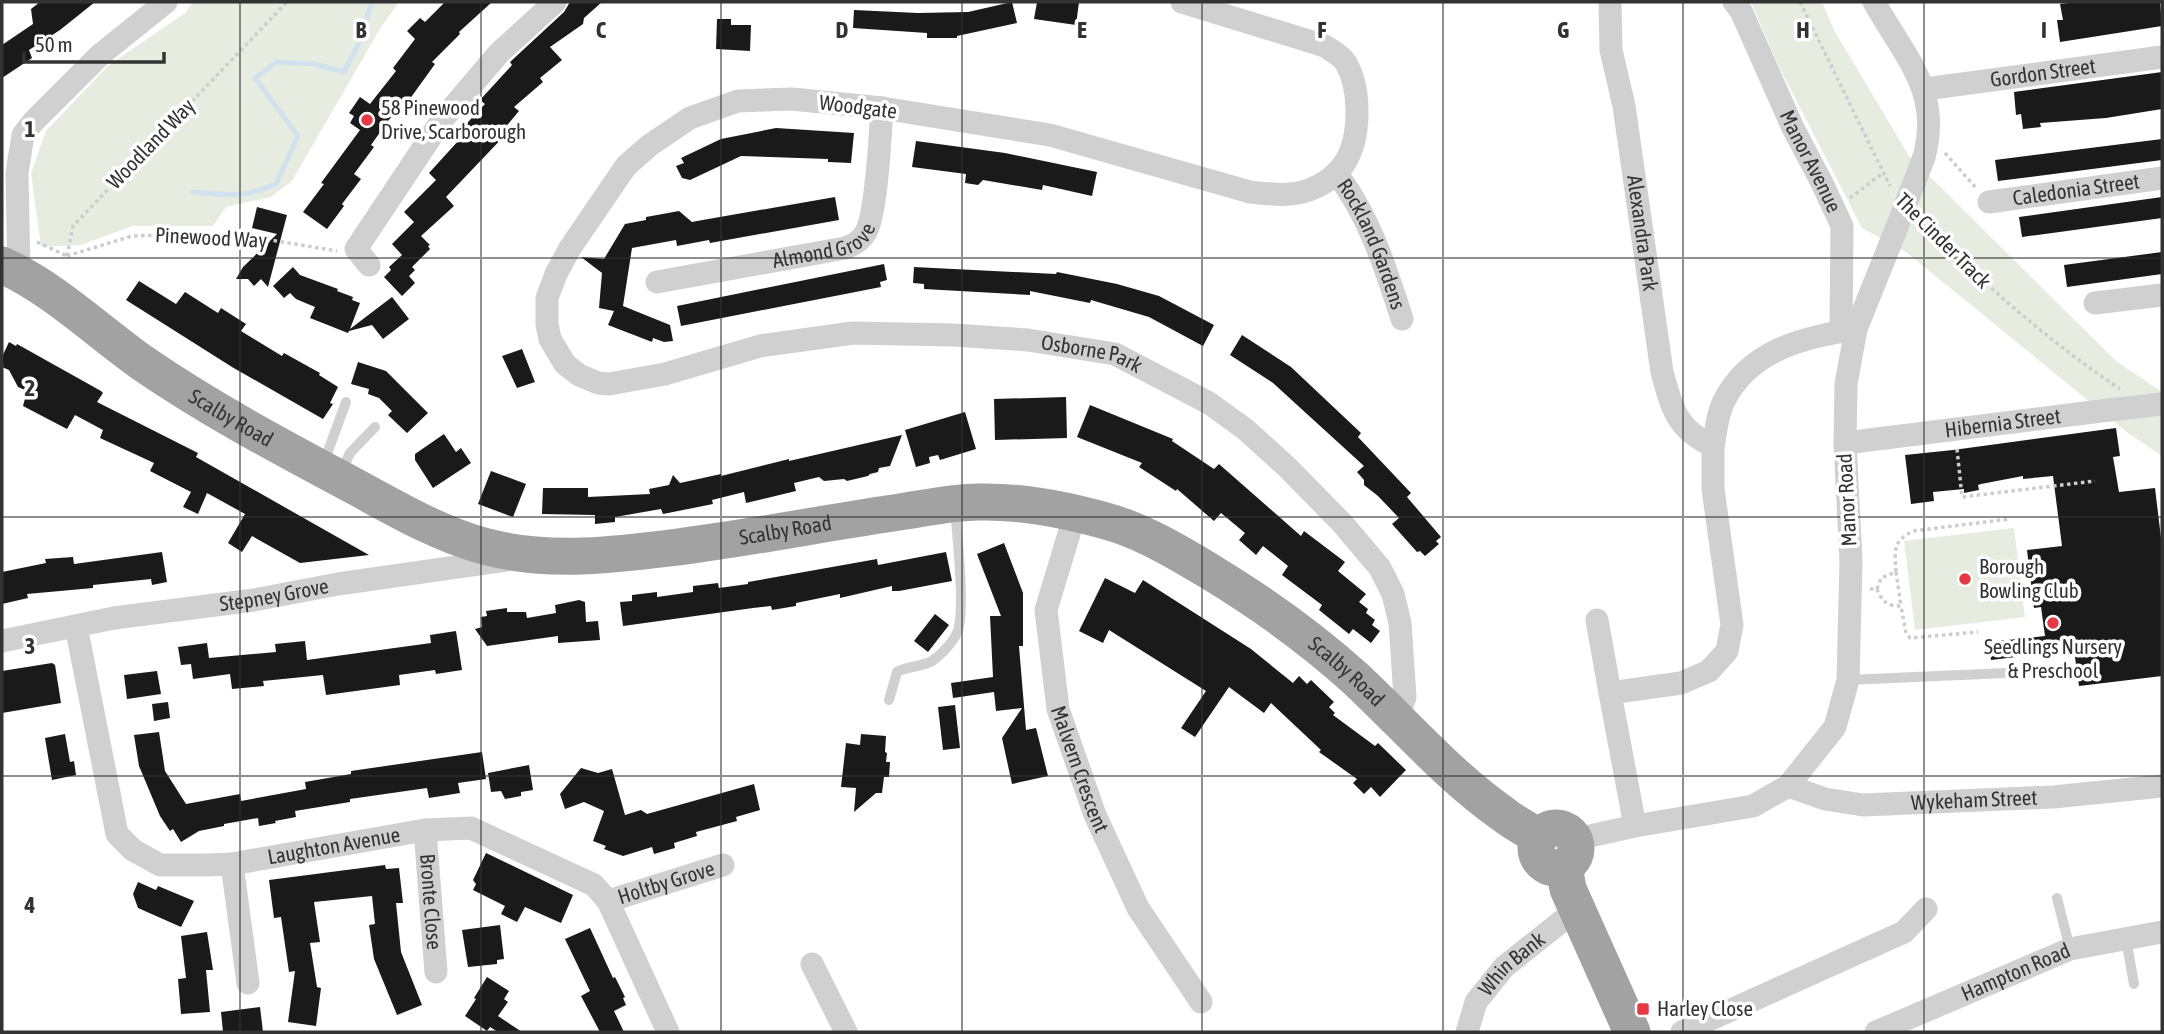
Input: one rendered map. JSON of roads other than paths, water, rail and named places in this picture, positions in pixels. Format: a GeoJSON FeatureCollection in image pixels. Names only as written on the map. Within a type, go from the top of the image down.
{"type":"FeatureCollection","features":[{"type":"Feature","properties":{"kind":"highway","name":"Scalby Road"},"geometry":{"type":"LineString","coordinates":[[10,268],[65,303],[106,337],[158,373],[255,433],[448,534],[513,553],[611,556],[723,542],[839,520],[955,503],[1011,503],[1075,514],[1154,538],[1244,592],[1352,675],[1444,764],[1502,814],[1559,848]]}},
{"type":"Feature","properties":{"kind":"highway"},"geometry":{"type":"LineString","coordinates":[[1559,848],[1577,909],[1632,1032]]}},
{"type":"Feature","properties":{"kind":"street"},"geometry":{"type":"LineString","coordinates":[[10,268],[19,233],[17,173],[12,140],[90,64],[166,2]]}},
{"type":"Feature","properties":{"kind":"street"},"geometry":{"type":"LineString","coordinates":[[363,257],[442,120],[499,54],[555,2]]}},
{"type":"Feature","properties":{"kind":"street"},"geometry":{"type":"LineString","coordinates":[[1182,2],[1325,46],[1345,61],[1354,93],[1356,123],[1345,163],[1336,173]]}},
{"type":"Feature","properties":{"kind":"street","name":"Alexandra Park"},"geometry":{"type":"LineString","coordinates":[[1610,2],[1611,50],[1625,106],[1662,372],[1673,412],[1695,438],[1713,446]]}},
{"type":"Feature","properties":{"kind":"street","name":"Manor Avenue"},"geometry":{"type":"LineString","coordinates":[[1734,2],[1741,11],[1793,128],[1842,226],[1848,330]]}},
{"type":"Feature","properties":{"kind":"street","name":"Manor Road"},"geometry":{"type":"LineString","coordinates":[[1559,848],[1581,838],[1635,826],[1754,806],[1788,786],[1835,727],[1848,680],[1850,590],[1845,443],[1848,330],[1895,232],[1927,147],[1925,89],[1874,2]]}},
{"type":"Feature","properties":{"kind":"street","name":"Gordon Street"},"geometry":{"type":"LineString","coordinates":[[1925,89],[2162,57]]}},
{"type":"Feature","properties":{"kind":"street","name":"Woodgate"},"geometry":{"type":"LineString","coordinates":[[579,375],[565,364],[550,339],[547,324],[547,299],[570,248],[626,166],[650,145],[690,118],[738,102],[792,99],[882,108],[1050,135],[1250,192],[1300,193],[1320,185],[1336,173]]}},
{"type":"Feature","properties":{"kind":"street","name":"Almond Grove"},"geometry":{"type":"LineString","coordinates":[[657,282],[845,248],[856,243],[868,226],[873,201],[882,108]]}},
{"type":"Feature","properties":{"kind":"street","name":"Rockland Gardens"},"geometry":{"type":"LineString","coordinates":[[1336,173],[1352,193],[1362,213],[1390,280],[1402,319]]}},
{"type":"Feature","properties":{"kind":"street","name":"Caledonia Street"},"geometry":{"type":"LineString","coordinates":[[1989,202],[2162,178]]}},
{"type":"Feature","properties":{"kind":"street"},"geometry":{"type":"LineString","coordinates":[[2095,303],[2162,295]]}},
{"type":"Feature","properties":{"kind":"street"},"geometry":{"type":"LineString","coordinates":[[1609,693],[1681,683],[1709,671],[1727,651],[1732,625],[1713,489],[1713,446],[1722,404],[1743,373],[1775,351],[1813,336],[1848,330]]}},
{"type":"Feature","properties":{"kind":"street","name":"Osborne Park"},"geometry":{"type":"LineString","coordinates":[[579,375],[598,383],[623,383],[665,374],[761,346],[853,333],[1028,340],[1115,354],[1209,403],[1245,429],[1333,514],[1380,568],[1393,594],[1400,623],[1405,697],[1397,719]]}},
{"type":"Feature","properties":{"kind":"street","name":"Hibernia Street"},"geometry":{"type":"LineString","coordinates":[[1845,443],[2162,404]]}},
{"type":"Feature","properties":{"kind":"street","name":"Malvern Crescent"},"geometry":{"type":"LineString","coordinates":[[1075,514],[1046,610],[1058,709],[1095,815],[1138,908],[1201,1002]]}},
{"type":"Feature","properties":{"kind":"street","name":"Stepney Grove"},"geometry":{"type":"LineString","coordinates":[[2,641],[114,618],[254,600],[482,562],[548,556]]}},
{"type":"Feature","properties":{"kind":"street"},"geometry":{"type":"LineString","coordinates":[[1597,620],[1635,826]]}},
{"type":"Feature","properties":{"kind":"street","name":"Laughton Avenue"},"geometry":{"type":"LineString","coordinates":[[76,626],[117,834],[133,850],[160,865],[232,864],[425,830],[471,828],[594,885],[608,901],[668,1032]]}},
{"type":"Feature","properties":{"kind":"street","name":"Wykeham Street"},"geometry":{"type":"LineString","coordinates":[[1788,786],[1825,799],[1863,805],[2053,797],[2162,786]]}},
{"type":"Feature","properties":{"kind":"street","name":"Bronte Close"},"geometry":{"type":"LineString","coordinates":[[425,830],[436,972]]}},
{"type":"Feature","properties":{"kind":"street"},"geometry":{"type":"LineString","coordinates":[[232,864],[248,983]]}},
{"type":"Feature","properties":{"kind":"street","name":"Holtby Grove"},"geometry":{"type":"LineString","coordinates":[[608,901],[723,865]]}},
{"type":"Feature","properties":{"kind":"street","name":"Whin Bank"},"geometry":{"type":"LineString","coordinates":[[1467,1032],[1476,1002],[1504,967],[1577,909]]}},
{"type":"Feature","properties":{"kind":"street"},"geometry":{"type":"LineString","coordinates":[[1682,1032],[1905,932],[1926,909]]}},
{"type":"Feature","properties":{"kind":"street","name":"Hampton Road"},"geometry":{"type":"LineString","coordinates":[[1876,1032],[2070,949],[2162,932]]}},
{"type":"Feature","properties":{"kind":"street"},"geometry":{"type":"LineString","coordinates":[[812,964],[846,1032]]}},
{"type":"Feature","properties":{"kind":"lane"},"geometry":{"type":"LineString","coordinates":[[330,473],[346,402]]}},
{"type":"Feature","properties":{"kind":"lane"},"geometry":{"type":"LineString","coordinates":[[330,473],[375,427]]}},
{"type":"Feature","properties":{"kind":"lane"},"geometry":{"type":"LineString","coordinates":[[889,700],[897,672],[933,660],[957,632],[960,583],[955,503]]}},
{"type":"Feature","properties":{"kind":"lane"},"geometry":{"type":"LineString","coordinates":[[1848,680],[2053,671]]}},
{"type":"Feature","properties":{"kind":"lane"},"geometry":{"type":"LineString","coordinates":[[2057,898],[2070,949]]}},
{"type":"Feature","properties":{"kind":"lane"},"geometry":{"type":"LineString","coordinates":[[2126,939],[2134,984]]}},
{"type":"Feature","properties":{"kind":"waterway"},"geometry":{"type":"LineString","coordinates":[[193,192],[245,193],[276,184],[298,136],[255,78],[277,62],[314,64],[344,72],[359,43],[372,2]]}},
{"type":"Feature","properties":{"kind":"place","name":"58 Pinewood Drive, Scarborough"},"geometry":{"type":"Point","coordinates":[367,120]}},
{"type":"Feature","properties":{"kind":"place","name":"Borough Bowling Club"},"geometry":{"type":"Point","coordinates":[1965,579]}},
{"type":"Feature","properties":{"kind":"place","name":"Seedlings Nursery & Preschool"},"geometry":{"type":"Point","coordinates":[2053,623]}},
{"type":"Feature","properties":{"kind":"place","name":"Harley Close"},"geometry":{"type":"Point","coordinates":[1643,1009]}}]}
